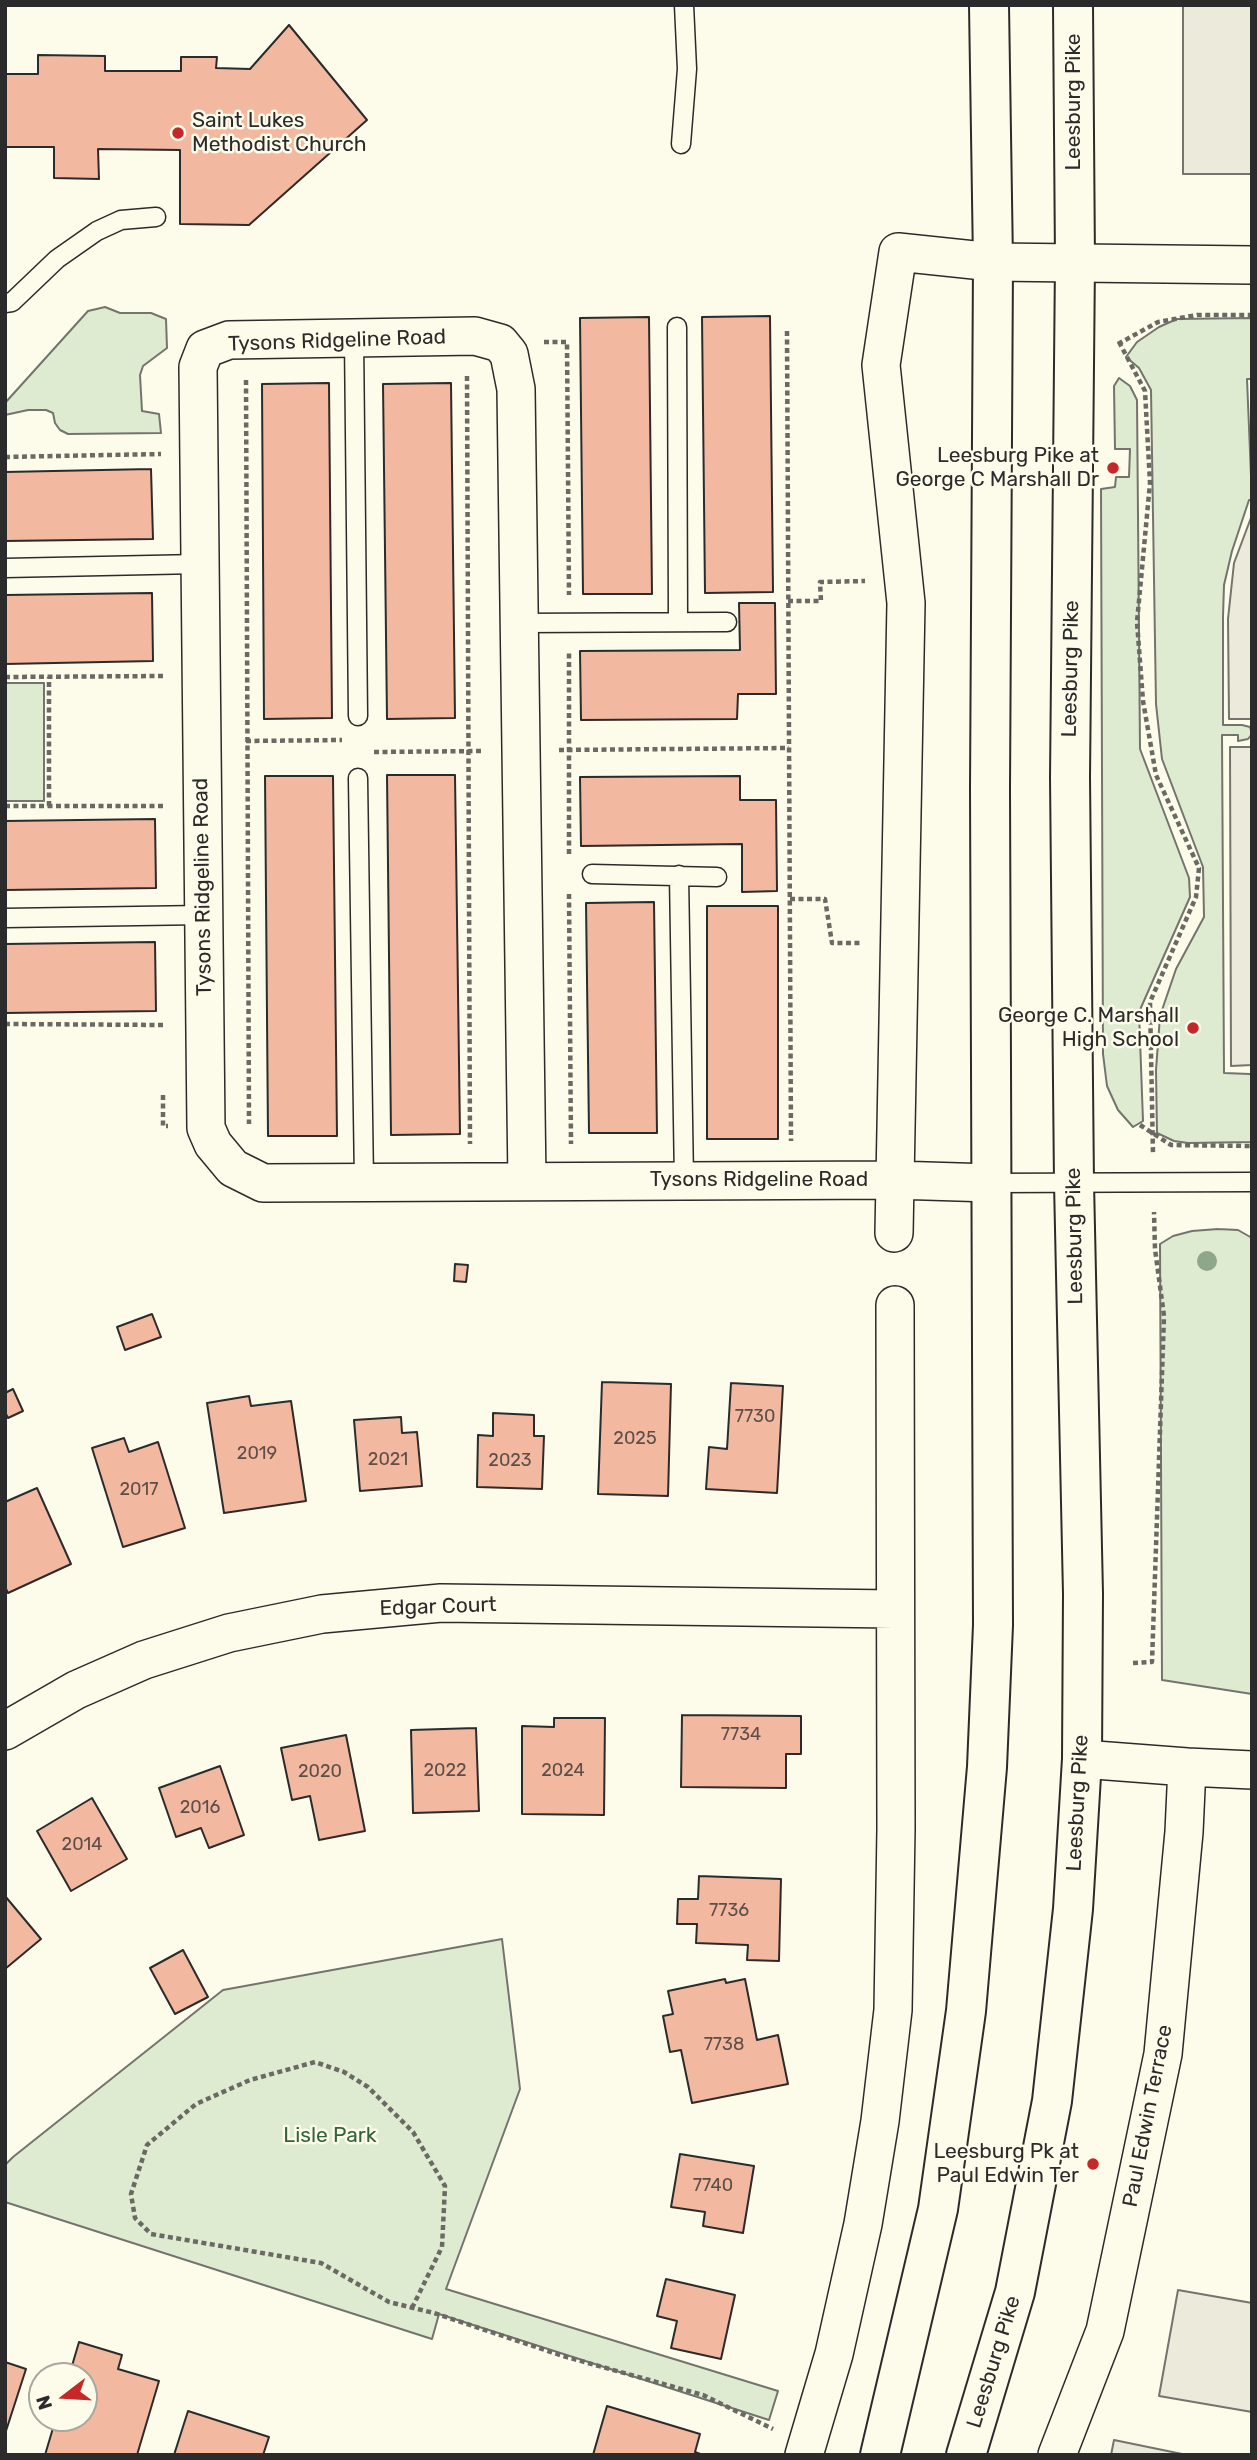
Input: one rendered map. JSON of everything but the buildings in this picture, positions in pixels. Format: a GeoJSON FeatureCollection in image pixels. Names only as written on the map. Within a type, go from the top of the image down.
{"type":"FeatureCollection","features":[{"type":"Feature","properties":{"kind":"main road"},"geometry":{"type":"LineString","coordinates":[[880,2455],[938,2209],[966,2011],[987,1767],[993,1625],[993,262],[989,5]]}},
{"type":"Feature","properties":{"kind":"main road","name":"Leesburg Pike"},"geometry":{"type":"LineString","coordinates":[[966,2455],[1015,2292],[1052,2101],[1073,1909],[1082,1759],[1083,1594],[1074,1183],[1070,778],[1075,262],[1073,5]]}},
{"type":"Feature","properties":{"kind":"street"},"geometry":{"type":"LineString","coordinates":[[894,1233],[906,603],[881,365],[898,252],[993,262],[1252,265]]}},
{"type":"Feature","properties":{"kind":"street","name":"Tysons Ridgeline Road"},"geometry":{"type":"LineString","coordinates":[[507,357],[475,336],[229,340],[205,349],[198,367],[206,1128],[213,1144],[233,1168],[263,1182],[894,1180],[991,1183]]}},
{"type":"Feature","properties":{"kind":"street"},"geometry":{"type":"LineString","coordinates":[[507,357],[520,622],[527,1181]]}},
{"type":"Feature","properties":{"kind":"street"},"geometry":{"type":"LineString","coordinates":[[806,2450],[834,2354],[863,2224],[880,2121],[892,2010],[896,1829],[895,1306]]}},
{"type":"Feature","properties":{"kind":"street","name":"Edgar Court"},"geometry":{"type":"LineString","coordinates":[[5,1731],[76,1690],[144,1660],[229,1633],[322,1614],[441,1603],[894,1609]]}},
{"type":"Feature","properties":{"kind":"street"},"geometry":{"type":"LineString","coordinates":[[1082,1759],[1186,1768],[1252,1770]]}},
{"type":"Feature","properties":{"kind":"street","name":"Paul Edwin Terrace"},"geometry":{"type":"LineString","coordinates":[[1057,2455],[1105,2331],[1163,2054],[1184,1832],[1186,1768]]}},
{"type":"Feature","properties":{"kind":"lane"},"geometry":{"type":"LineString","coordinates":[[681,144],[687,69],[684,5]]}},
{"type":"Feature","properties":{"kind":"lane"},"geometry":{"type":"LineString","coordinates":[[5,303],[12,302],[57,259],[97,231],[121,220],[156,217]]}},
{"type":"Feature","properties":{"kind":"lane"},"geometry":{"type":"LineString","coordinates":[[677,327],[678,622]]}},
{"type":"Feature","properties":{"kind":"lane"},"geometry":{"type":"LineString","coordinates":[[354,338],[358,716]]}},
{"type":"Feature","properties":{"kind":"lane"},"geometry":{"type":"LineString","coordinates":[[5,568],[199,564]]}},
{"type":"Feature","properties":{"kind":"lane"},"geometry":{"type":"LineString","coordinates":[[520,622],[727,622]]}},
{"type":"Feature","properties":{"kind":"lane"},"geometry":{"type":"LineString","coordinates":[[358,778],[364,1182]]}},
{"type":"Feature","properties":{"kind":"lane"},"geometry":{"type":"LineString","coordinates":[[592,874],[717,877]]}},
{"type":"Feature","properties":{"kind":"lane"},"geometry":{"type":"LineString","coordinates":[[679,875],[684,1181]]}},
{"type":"Feature","properties":{"kind":"lane"},"geometry":{"type":"LineString","coordinates":[[5,918],[203,915]]}},
{"type":"Feature","properties":{"kind":"lane"},"geometry":{"type":"LineString","coordinates":[[991,1183],[1252,1182]]}},
{"type":"Feature","properties":{"kind":"path"},"geometry":{"type":"LineString","coordinates":[[1114,353],[1119,342],[1158,322],[1197,315],[1252,315]]}},
{"type":"Feature","properties":{"kind":"path"},"geometry":{"type":"LineString","coordinates":[[787,331],[791,1145]]}},
{"type":"Feature","properties":{"kind":"path"},"geometry":{"type":"LineString","coordinates":[[470,1145],[467,371],[507,357],[567,342],[569,859]]}},
{"type":"Feature","properties":{"kind":"path"},"geometry":{"type":"LineString","coordinates":[[1119,342],[1144,391],[1145,404],[1150,483],[1138,622],[1143,701],[1156,775],[1199,868],[1196,897],[1150,1002],[1152,1133]]}},
{"type":"Feature","properties":{"kind":"path"},"geometry":{"type":"LineString","coordinates":[[246,374],[250,1133]]}},
{"type":"Feature","properties":{"kind":"path"},"geometry":{"type":"LineString","coordinates":[[5,457],[162,454]]}},
{"type":"Feature","properties":{"kind":"path"},"geometry":{"type":"LineString","coordinates":[[5,677],[164,677],[164,664]]}},
{"type":"Feature","properties":{"kind":"path"},"geometry":{"type":"LineString","coordinates":[[48,806],[49,677]]}},
{"type":"Feature","properties":{"kind":"path"},"geometry":{"type":"LineString","coordinates":[[200,742],[347,740]]}},
{"type":"Feature","properties":{"kind":"path"},"geometry":{"type":"LineString","coordinates":[[374,752],[789,748]]}},
{"type":"Feature","properties":{"kind":"path"},"geometry":{"type":"LineString","coordinates":[[5,806],[165,806]]}},
{"type":"Feature","properties":{"kind":"path"},"geometry":{"type":"LineString","coordinates":[[569,886],[571,1145]]}},
{"type":"Feature","properties":{"kind":"path"},"geometry":{"type":"LineString","coordinates":[[790,899],[825,899],[832,943],[900,942]]}},
{"type":"Feature","properties":{"kind":"path"},"geometry":{"type":"LineString","coordinates":[[5,1024],[164,1025]]}},
{"type":"Feature","properties":{"kind":"path"},"geometry":{"type":"LineString","coordinates":[[1140,1125],[1171,1145],[1252,1146]]}},
{"type":"Feature","properties":{"kind":"path"},"geometry":{"type":"LineString","coordinates":[[457,1145],[583,1145]]}},
{"type":"Feature","properties":{"kind":"path"},"geometry":{"type":"LineString","coordinates":[[1133,1663],[1152,1662],[1164,1317],[1155,1249]]}},
{"type":"Feature","properties":{"kind":"path"},"geometry":{"type":"LineString","coordinates":[[412,2308],[442,2248],[445,2186],[413,2132],[368,2087],[344,2072],[315,2063],[250,2080],[196,2104],[147,2146],[131,2194],[135,2218],[151,2234],[321,2263],[389,2302],[563,2356],[703,2395],[806,2450]]}},
{"type":"Feature","properties":{"kind":"green space"},"geometry":{"type":"Polygon","coordinates":[[[105,307],[120,313],[151,313],[166,319],[167,348],[143,366],[140,375],[142,411],[159,414],[161,433],[68,434],[60,430],[53,413],[46,410],[28,410],[5,415],[5,403],[88,311],[105,307]]]}},
{"type":"Feature","properties":{"kind":"green space"},"geometry":{"type":"Polygon","coordinates":[[[1252,318],[1252,379],[1247,379],[1252,500],[1249,500],[1232,551],[1224,585],[1223,725],[1250,727],[1252,734],[1248,739],[1238,741],[1238,735],[1222,735],[1224,1073],[1250,1074],[1252,1077],[1252,1142],[1188,1143],[1174,1141],[1157,1133],[1156,1070],[1160,1016],[1176,969],[1204,917],[1203,867],[1162,759],[1156,704],[1151,390],[1139,368],[1126,357],[1137,342],[1177,319],[1252,318]]]}},
{"type":"Feature","properties":{"kind":"green space"},"geometry":{"type":"Polygon","coordinates":[[[1119,378],[1130,386],[1137,400],[1140,749],[1189,878],[1190,897],[1139,1012],[1143,1121],[1133,1127],[1118,1110],[1107,1086],[1103,1054],[1101,489],[1115,487],[1116,477],[1129,477],[1130,449],[1115,449],[1114,386],[1119,378]]]}},
{"type":"Feature","properties":{"kind":"green space"},"geometry":{"type":"Polygon","coordinates":[[[5,683],[44,683],[44,801],[5,801],[5,683]]]}},
{"type":"Feature","properties":{"kind":"green space"},"geometry":{"type":"Polygon","coordinates":[[[1238,1230],[1252,1238],[1252,1694],[1162,1680],[1160,1244],[1173,1236],[1192,1231],[1238,1230]]]}},
{"type":"Feature","properties":{"kind":"green space","name":"Lisle Park"},"geometry":{"type":"Polygon","coordinates":[[[502,1939],[520,2089],[446,2289],[778,2391],[769,2420],[439,2314],[432,2339],[5,2202],[5,2165],[13,2157],[223,1990],[502,1939]]]}},
{"type":"Feature","properties":{"kind":"shaded area"},"geometry":{"type":"Polygon","coordinates":[[[1183,5],[1252,5],[1252,174],[1183,174],[1183,5]]]}},
{"type":"Feature","properties":{"kind":"shaded area"},"geometry":{"type":"Polygon","coordinates":[[[1252,515],[1252,719],[1229,719],[1228,619],[1234,563],[1252,515]]]}},
{"type":"Feature","properties":{"kind":"shaded area"},"geometry":{"type":"Polygon","coordinates":[[[1230,747],[1252,747],[1252,1065],[1231,1066],[1230,747]]]}},
{"type":"Feature","properties":{"kind":"shaded area"},"geometry":{"type":"Polygon","coordinates":[[[1178,2290],[1252,2303],[1252,2412],[1159,2396],[1178,2290]]]}},
{"type":"Feature","properties":{"kind":"shaded area"},"geometry":{"type":"Polygon","coordinates":[[[1114,2440],[1187,2455],[1111,2455],[1114,2440]]]}},
{"type":"Feature","properties":{"kind":"place","name":"Saint Lukes Methodist Church"},"geometry":{"type":"Point","coordinates":[178,133]}},
{"type":"Feature","properties":{"kind":"place","name":"Leesburg Pike at George C Marshall Dr"},"geometry":{"type":"Point","coordinates":[1113,468]}},
{"type":"Feature","properties":{"kind":"place","name":"George C. Marshall High School"},"geometry":{"type":"Point","coordinates":[1193,1028]}},
{"type":"Feature","properties":{"kind":"place","name":"Leesburg Pk at Paul Edwin Ter"},"geometry":{"type":"Point","coordinates":[1093,2164]}}]}
